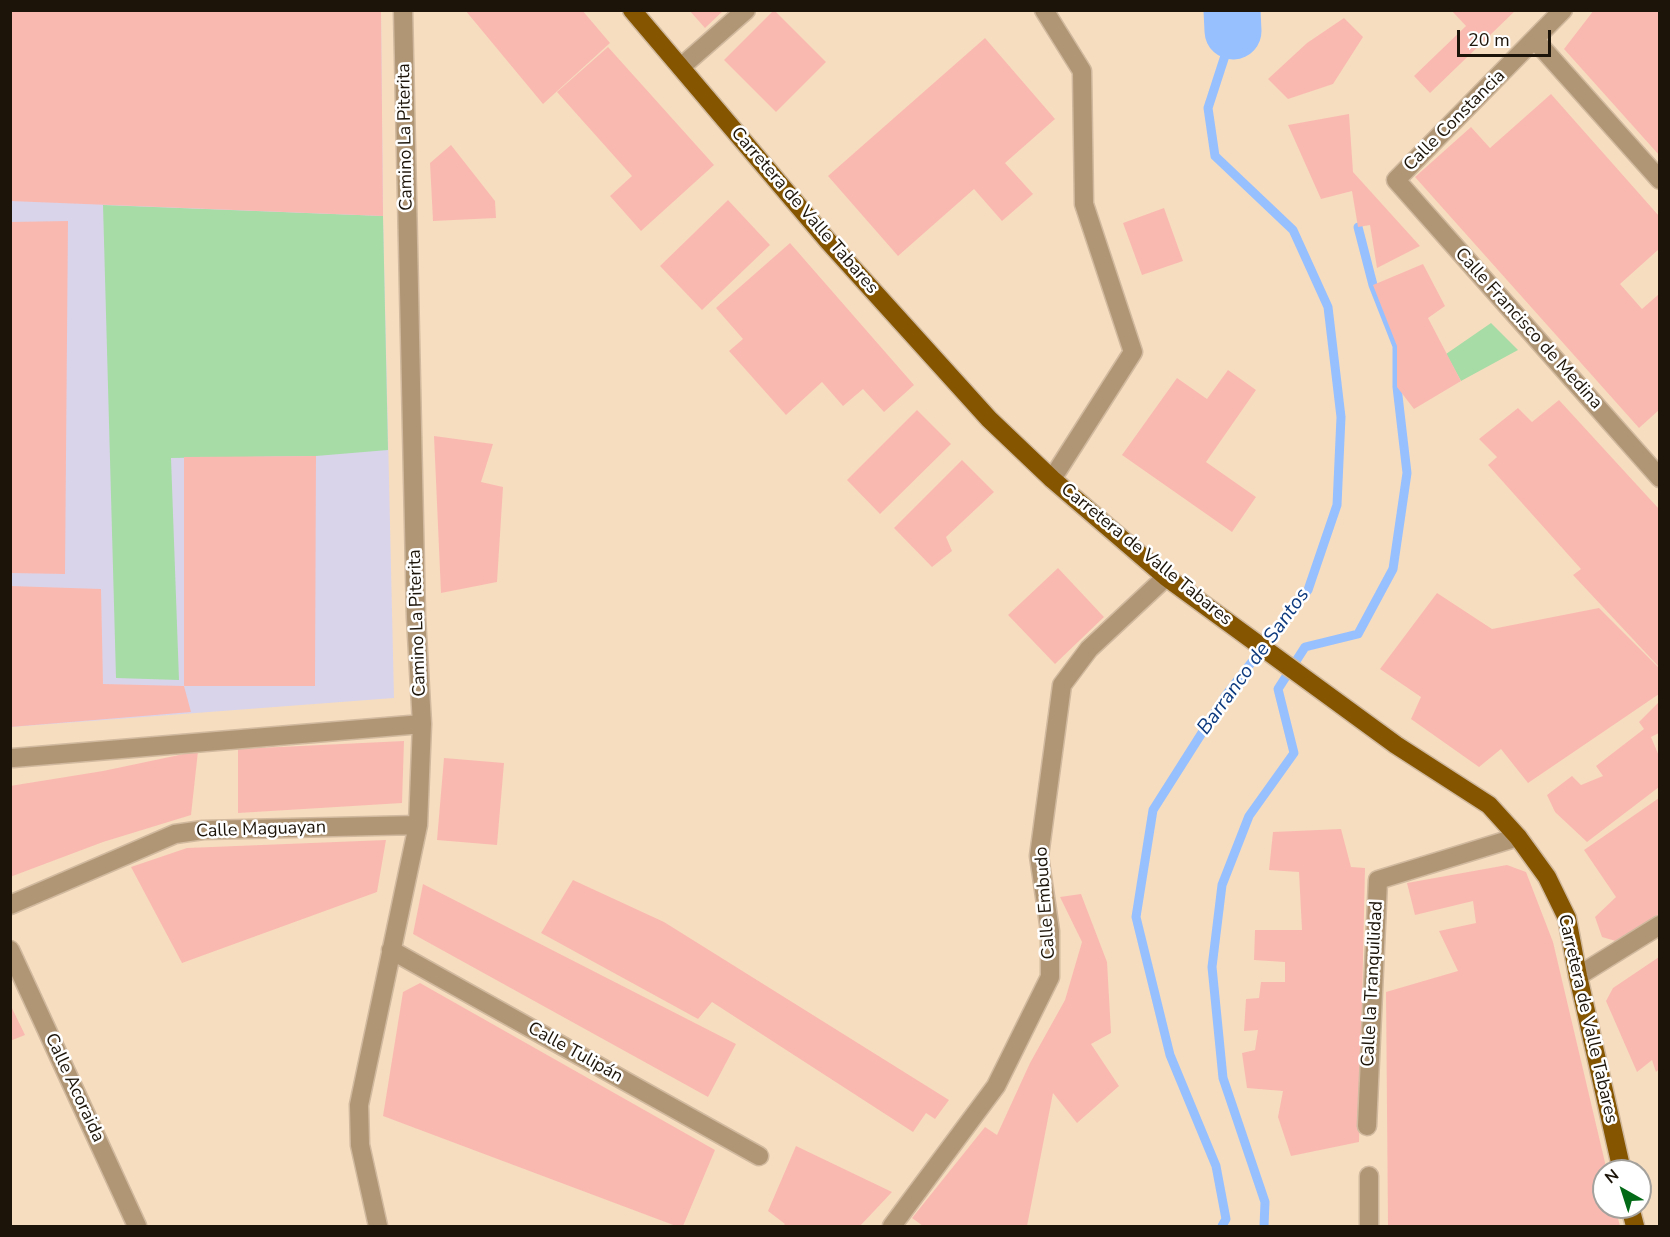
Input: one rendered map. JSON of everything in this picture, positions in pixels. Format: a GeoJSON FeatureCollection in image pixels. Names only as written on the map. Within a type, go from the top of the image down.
{"type":"FeatureCollection","features":[{"type":"Feature","properties":{"kind":"main road","name":"Carretera de Valle Tabares"},"geometry":{"type":"LineString","coordinates":[[632,10],[851,266],[989,420],[1052,479],[1166,577],[1396,745],[1489,805],[1518,837],[1547,877],[1567,918],[1619,1159]]}},
{"type":"Feature","properties":{"kind":"street","name":"Camino La Piterita"},"geometry":{"type":"LineString","coordinates":[[378,1227],[360,1145],[359,1105],[418,825],[422,724],[416,617],[403,10]]}},
{"type":"Feature","properties":{"kind":"street"},"geometry":{"type":"LineString","coordinates":[[681,67],[746,10]]}},
{"type":"Feature","properties":{"kind":"street"},"geometry":{"type":"LineString","coordinates":[[1044,10],[1056,19],[1082,71],[1084,204],[1133,352],[1052,479]]}},
{"type":"Feature","properties":{"kind":"street","name":"Calle Constancia"},"geometry":{"type":"LineString","coordinates":[[1396,180],[1563,10]]}},
{"type":"Feature","properties":{"kind":"street"},"geometry":{"type":"LineString","coordinates":[[1535,40],[1659,180]]}},
{"type":"Feature","properties":{"kind":"street","name":"Calle Francisco de Medina"},"geometry":{"type":"LineString","coordinates":[[1396,180],[1659,478]]}},
{"type":"Feature","properties":{"kind":"street","name":"Calle Embudo"},"geometry":{"type":"LineString","coordinates":[[892,1227],[996,1086],[1050,977],[1050,932],[1039,856],[1062,685],[1089,649],[1166,577]]}},
{"type":"Feature","properties":{"kind":"street"},"geometry":{"type":"LineString","coordinates":[[13,758],[422,724]]}},
{"type":"Feature","properties":{"kind":"street","name":"Calle Maguayan"},"geometry":{"type":"LineString","coordinates":[[10,905],[176,834],[203,830],[418,825]]}},
{"type":"Feature","properties":{"kind":"street","name":"Calle la Tranquilidad"},"geometry":{"type":"LineString","coordinates":[[1366,1126],[1378,880],[1518,837]]}},
{"type":"Feature","properties":{"kind":"street"},"geometry":{"type":"LineString","coordinates":[[1578,976],[1659,925]]}},
{"type":"Feature","properties":{"kind":"street","name":"Calle Acoraida"},"geometry":{"type":"LineString","coordinates":[[10,950],[137,1227]]}},
{"type":"Feature","properties":{"kind":"street","name":"Calle Tulipán"},"geometry":{"type":"LineString","coordinates":[[391,950],[759,1156]]}},
{"type":"Feature","properties":{"kind":"street"},"geometry":{"type":"LineString","coordinates":[[1369,1176],[1370,1227]]}},
{"type":"Feature","properties":{"kind":"shaded area"},"geometry":{"type":"Polygon","coordinates":[[[11,11],[381,11],[383,216],[394,698],[11,727],[11,11]]]}},
{"type":"Feature","properties":{"kind":"green space"},"geometry":{"type":"Polygon","coordinates":[[[103,205],[383,216],[388,450],[316,456],[171,458],[179,680],[116,678],[103,205]]]}},
{"type":"Feature","properties":{"kind":"green space"},"geometry":{"type":"Polygon","coordinates":[[[1491,323],[1518,350],[1461,381],[1446,354],[1491,323]]]}},
{"type":"Feature","properties":{"kind":"building"},"geometry":{"type":"Polygon","coordinates":[[[10,10],[381,10],[383,216],[10,201],[10,10]]]}},
{"type":"Feature","properties":{"kind":"building"},"geometry":{"type":"Polygon","coordinates":[[[465,10],[582,10],[610,43],[543,104],[465,10]]]}},
{"type":"Feature","properties":{"kind":"building"},"geometry":{"type":"Polygon","coordinates":[[[689,10],[724,10],[705,28],[689,10]]]}},
{"type":"Feature","properties":{"kind":"building"},"geometry":{"type":"Polygon","coordinates":[[[774,10],[826,62],[776,112],[724,60],[774,10]]]}},
{"type":"Feature","properties":{"kind":"building"},"geometry":{"type":"Polygon","coordinates":[[[1451,10],[1516,10],[1430,93],[1414,76],[1466,26],[1451,10]]]}},
{"type":"Feature","properties":{"kind":"building"},"geometry":{"type":"Polygon","coordinates":[[[1594,10],[1659,10],[1659,155],[1564,49],[1594,10]]]}},
{"type":"Feature","properties":{"kind":"building"},"geometry":{"type":"Polygon","coordinates":[[[1344,18],[1363,37],[1333,84],[1288,99],[1268,79],[1307,43],[1344,18]]]}},
{"type":"Feature","properties":{"kind":"building"},"geometry":{"type":"Polygon","coordinates":[[[985,38],[1055,119],[1005,163],[1033,194],[1002,221],[974,189],[898,256],[828,176],[985,38]]]}},
{"type":"Feature","properties":{"kind":"building"},"geometry":{"type":"Polygon","coordinates":[[[608,47],[714,165],[641,231],[610,196],[632,176],[557,92],[608,47]]]}},
{"type":"Feature","properties":{"kind":"building"},"geometry":{"type":"Polygon","coordinates":[[[1551,94],[1659,216],[1659,249],[1620,284],[1642,309],[1659,294],[1659,410],[1639,428],[1415,177],[1471,127],[1490,148],[1551,94]]]}},
{"type":"Feature","properties":{"kind":"building"},"geometry":{"type":"Polygon","coordinates":[[[1349,114],[1353,172],[1420,246],[1377,268],[1370,225],[1358,227],[1352,191],[1321,199],[1288,125],[1349,114]]]}},
{"type":"Feature","properties":{"kind":"building"},"geometry":{"type":"Polygon","coordinates":[[[451,145],[495,201],[496,218],[433,221],[430,163],[451,145]]]}},
{"type":"Feature","properties":{"kind":"building"},"geometry":{"type":"Polygon","coordinates":[[[728,200],[770,245],[702,310],[660,266],[728,200]]]}},
{"type":"Feature","properties":{"kind":"building"},"geometry":{"type":"Polygon","coordinates":[[[1164,208],[1183,261],[1142,275],[1123,223],[1164,208]]]}},
{"type":"Feature","properties":{"kind":"building"},"geometry":{"type":"Polygon","coordinates":[[[68,221],[65,574],[10,573],[10,222],[68,221]]]}},
{"type":"Feature","properties":{"kind":"building"},"geometry":{"type":"Polygon","coordinates":[[[790,243],[914,385],[884,412],[863,389],[843,406],[822,382],[786,415],[729,351],[743,339],[716,308],[790,243]]]}},
{"type":"Feature","properties":{"kind":"building"},"geometry":{"type":"Polygon","coordinates":[[[1423,264],[1445,306],[1428,318],[1461,381],[1414,409],[1397,387],[1397,346],[1373,285],[1423,264]]]}},
{"type":"Feature","properties":{"kind":"building"},"geometry":{"type":"Polygon","coordinates":[[[1228,370],[1256,390],[1206,462],[1256,497],[1232,532],[1122,455],[1177,378],[1207,399],[1228,370]]]}},
{"type":"Feature","properties":{"kind":"building"},"geometry":{"type":"Polygon","coordinates":[[[1559,400],[1659,509],[1659,667],[1573,575],[1581,569],[1488,465],[1497,457],[1479,439],[1518,408],[1532,422],[1559,400]]]}},
{"type":"Feature","properties":{"kind":"building"},"geometry":{"type":"Polygon","coordinates":[[[917,410],[951,444],[880,514],[847,480],[917,410]]]}},
{"type":"Feature","properties":{"kind":"building"},"geometry":{"type":"Polygon","coordinates":[[[434,436],[493,444],[481,482],[503,487],[497,582],[441,593],[434,436]]]}},
{"type":"Feature","properties":{"kind":"building"},"geometry":{"type":"Polygon","coordinates":[[[316,456],[315,686],[184,686],[184,457],[316,456]]]}},
{"type":"Feature","properties":{"kind":"building"},"geometry":{"type":"Polygon","coordinates":[[[962,460],[994,492],[946,537],[952,551],[932,567],[894,528],[962,460]]]}},
{"type":"Feature","properties":{"kind":"building"},"geometry":{"type":"Polygon","coordinates":[[[1058,568],[1104,617],[1055,664],[1008,615],[1058,568]]]}},
{"type":"Feature","properties":{"kind":"building"},"geometry":{"type":"Polygon","coordinates":[[[10,586],[101,589],[103,684],[184,686],[191,712],[10,727],[10,586]]]}},
{"type":"Feature","properties":{"kind":"building"},"geometry":{"type":"Polygon","coordinates":[[[1437,593],[1492,629],[1599,608],[1659,668],[1659,694],[1528,783],[1501,749],[1479,767],[1411,719],[1421,697],[1380,669],[1437,593]]]}},
{"type":"Feature","properties":{"kind":"building"},"geometry":{"type":"Polygon","coordinates":[[[1659,702],[1659,733],[1651,737],[1659,756],[1659,787],[1587,842],[1555,812],[1547,795],[1572,776],[1581,785],[1603,776],[1596,766],[1644,729],[1639,722],[1659,702]]]}},
{"type":"Feature","properties":{"kind":"building"},"geometry":{"type":"Polygon","coordinates":[[[404,741],[402,803],[238,813],[238,749],[404,741]]]}},
{"type":"Feature","properties":{"kind":"building"},"geometry":{"type":"Polygon","coordinates":[[[198,751],[191,815],[103,842],[10,877],[10,786],[103,771],[198,751]]]}},
{"type":"Feature","properties":{"kind":"building"},"geometry":{"type":"Polygon","coordinates":[[[444,758],[504,763],[497,845],[437,840],[444,758]]]}},
{"type":"Feature","properties":{"kind":"building"},"geometry":{"type":"Polygon","coordinates":[[[1659,798],[1659,914],[1619,942],[1602,937],[1595,917],[1616,897],[1584,850],[1659,798]]]}},
{"type":"Feature","properties":{"kind":"building"},"geometry":{"type":"Polygon","coordinates":[[[1341,829],[1351,867],[1365,868],[1359,1142],[1291,1156],[1278,1117],[1283,1091],[1247,1088],[1242,1053],[1255,1050],[1258,1030],[1244,1031],[1246,999],[1259,998],[1261,982],[1285,982],[1285,962],[1254,960],[1255,930],[1302,930],[1299,872],[1269,870],[1273,832],[1341,829]]]}},
{"type":"Feature","properties":{"kind":"building"},"geometry":{"type":"Polygon","coordinates":[[[386,840],[377,892],[182,963],[131,867],[187,848],[386,840]]]}},
{"type":"Feature","properties":{"kind":"building"},"geometry":{"type":"Polygon","coordinates":[[[1507,865],[1526,872],[1553,942],[1604,1159],[1592,1159],[1592,1219],[1618,1219],[1620,1226],[1388,1226],[1386,992],[1458,971],[1439,931],[1476,923],[1473,901],[1415,915],[1407,883],[1507,865]]]}},
{"type":"Feature","properties":{"kind":"building"},"geometry":{"type":"Polygon","coordinates":[[[573,880],[664,922],[949,1100],[935,1119],[926,1113],[913,1132],[712,1002],[698,1019],[541,933],[573,880]]]}},
{"type":"Feature","properties":{"kind":"building"},"geometry":{"type":"Polygon","coordinates":[[[423,884],[736,1044],[708,1097],[413,934],[423,884]]]}},
{"type":"Feature","properties":{"kind":"building"},"geometry":{"type":"Polygon","coordinates":[[[1081,894],[1107,962],[1111,1033],[1091,1044],[1119,1086],[1077,1123],[1053,1093],[1027,1226],[923,1226],[912,1218],[985,1127],[997,1135],[1030,1063],[1065,1000],[1082,942],[1060,897],[1081,894]]]}},
{"type":"Feature","properties":{"kind":"building"},"geometry":{"type":"Polygon","coordinates":[[[1659,957],[1659,1069],[1656,1072],[1652,1060],[1637,1072],[1606,1001],[1613,988],[1659,957]]]}},
{"type":"Feature","properties":{"kind":"building"},"geometry":{"type":"Polygon","coordinates":[[[420,983],[715,1150],[683,1226],[676,1226],[383,1116],[403,992],[420,983]]]}},
{"type":"Feature","properties":{"kind":"building"},"geometry":{"type":"Polygon","coordinates":[[[10,1004],[25,1035],[10,1041],[10,1004]]]}},
{"type":"Feature","properties":{"kind":"building"},"geometry":{"type":"Polygon","coordinates":[[[796,1146],[892,1192],[860,1226],[783,1226],[785,1224],[768,1211],[796,1146]]]}},
{"type":"Feature","properties":{"kind":"waterway","name":"Barranco de Santos"},"geometry":{"type":"LineString","coordinates":[[1232,10],[1233,31]]}},
{"type":"Feature","properties":{"kind":"waterway","name":"Barranco de Santos"},"geometry":{"type":"LineString","coordinates":[[1222,1226],[1226,1219],[1216,1166],[1170,1055],[1136,917],[1153,810],[1226,695],[1308,590],[1337,505],[1341,417],[1328,307],[1293,230],[1215,156],[1208,108],[1233,31]]}},
{"type":"Feature","properties":{"kind":"waterway"},"geometry":{"type":"LineString","coordinates":[[1264,1226],[1265,1202],[1223,1078],[1212,967],[1222,885],[1249,816],[1294,753],[1278,689],[1305,647],[1358,634],[1393,569],[1407,473],[1397,387],[1397,346],[1373,285],[1358,227]]}}]}
